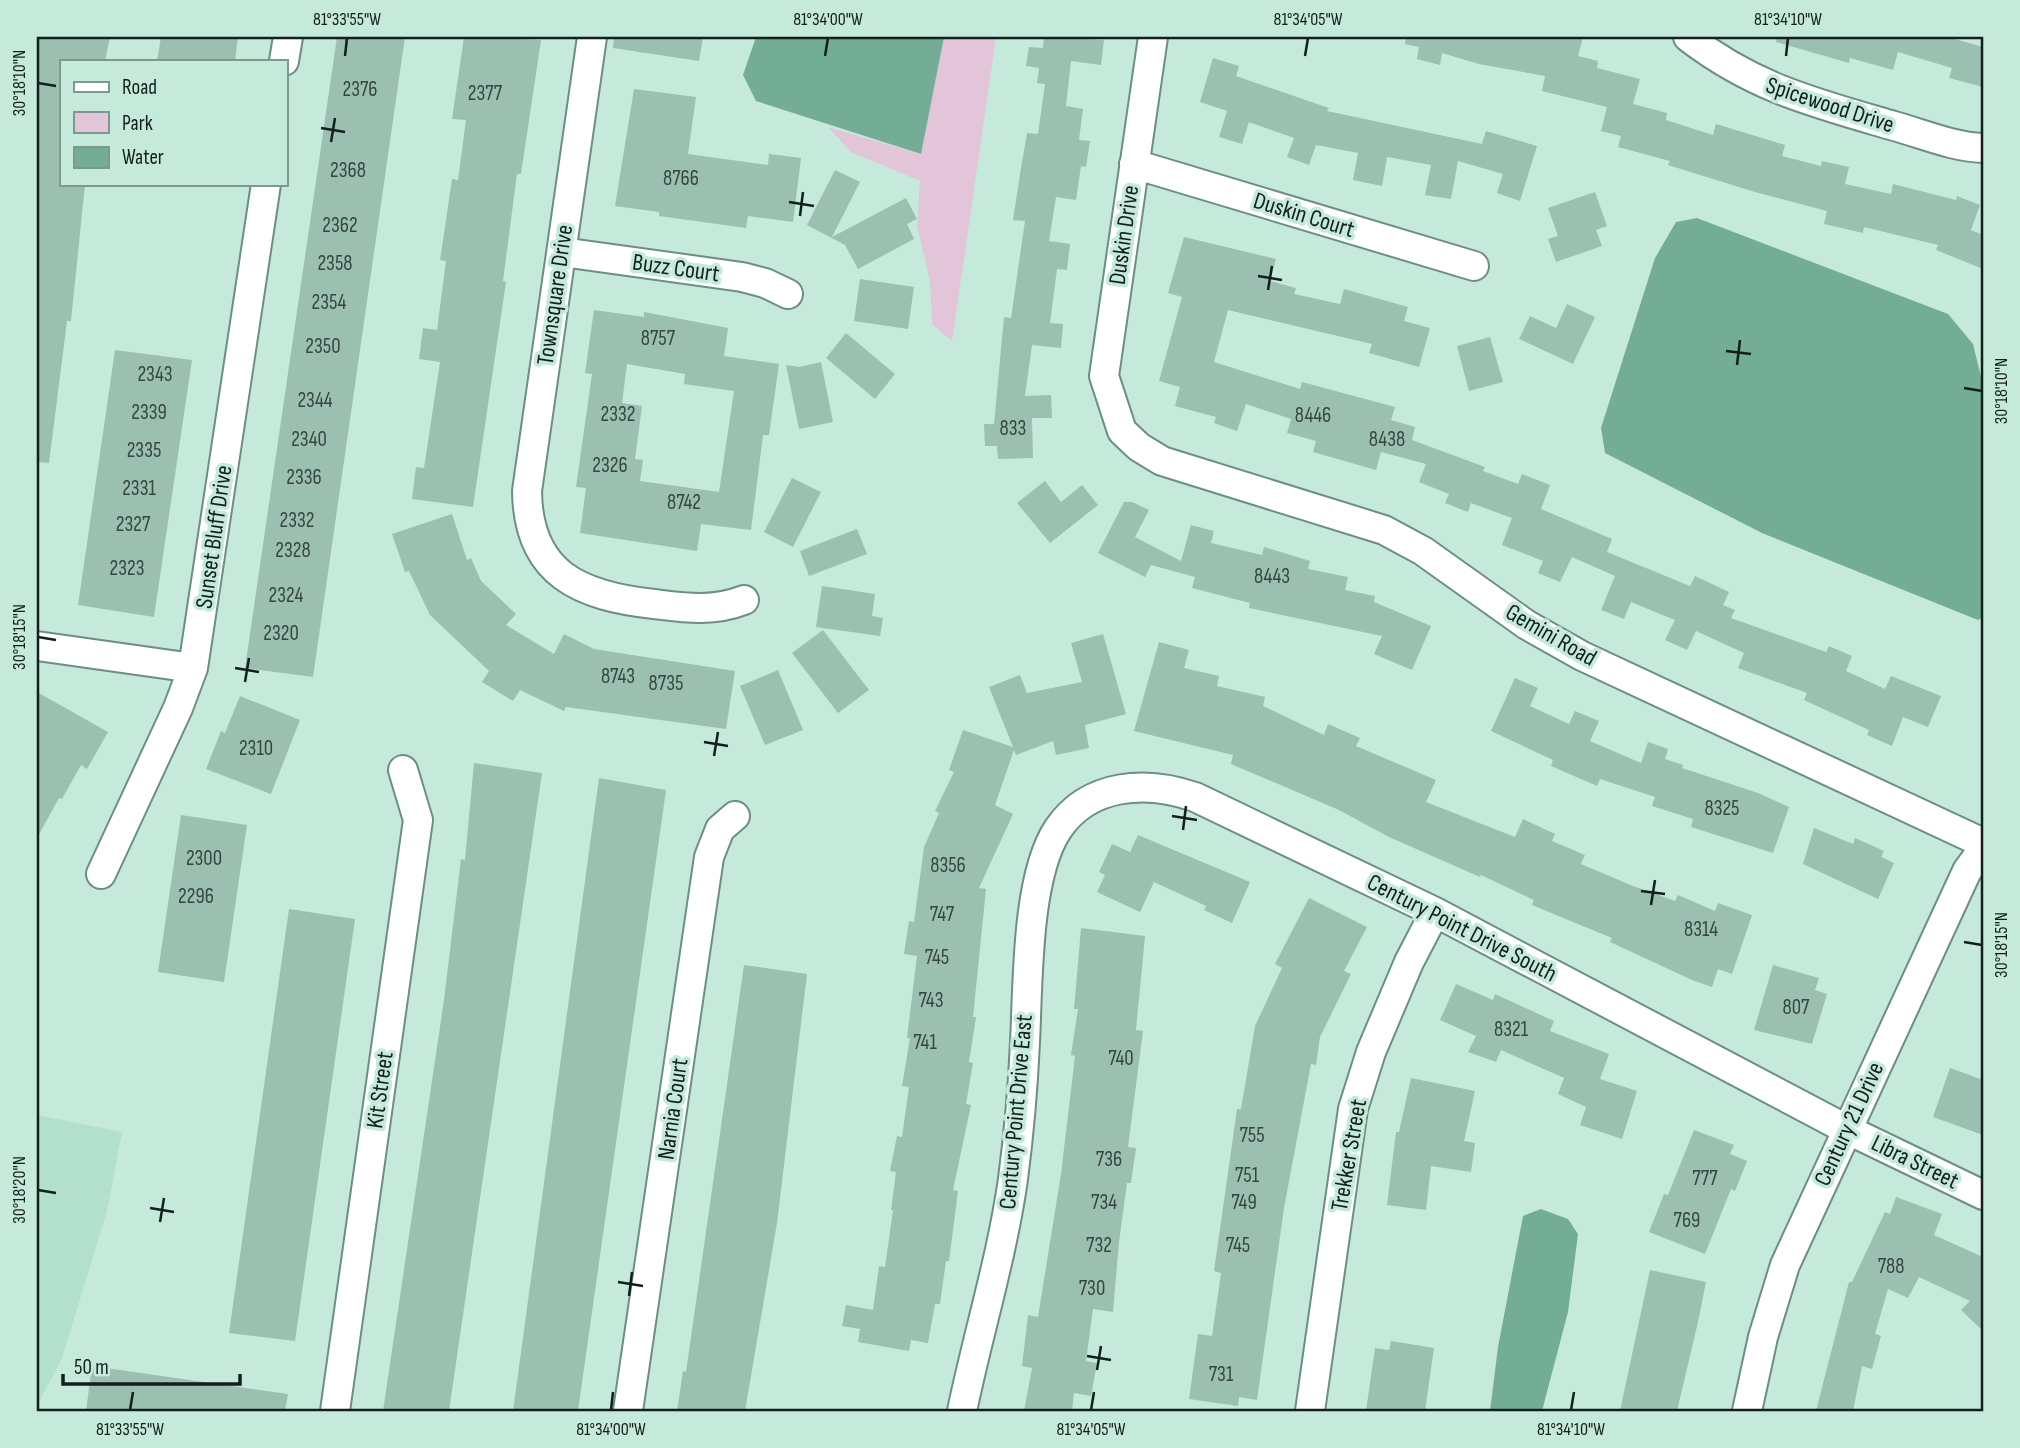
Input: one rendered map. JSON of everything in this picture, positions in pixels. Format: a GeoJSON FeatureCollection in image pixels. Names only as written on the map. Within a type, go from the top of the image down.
{"type":"FeatureCollection","features":[{"type":"Feature","properties":{"kind":"street"},"geometry":{"type":"LineString","coordinates":[[284,60],[288,37]]}},
{"type":"Feature","properties":{"kind":"street","name":"Townsquare Drive"},"geometry":{"type":"LineString","coordinates":[[592,37],[527,491],[527,513],[542,551],[557,571],[577,587],[603,597],[712,609],[744,600]]}},
{"type":"Feature","properties":{"kind":"street","name":"Duskin Drive"},"geometry":{"type":"LineString","coordinates":[[1122,431],[1104,376],[1153,37]]}},
{"type":"Feature","properties":{"kind":"street","name":"Spicewood Drive"},"geometry":{"type":"LineString","coordinates":[[1688,37],[1716,58],[1754,80],[1791,96],[1946,141],[1983,148]]}},
{"type":"Feature","properties":{"kind":"street","name":"Duskin Court"},"geometry":{"type":"LineString","coordinates":[[1134,164],[1474,266]]}},
{"type":"Feature","properties":{"kind":"street","name":"Sunset Bluff Drive"},"geometry":{"type":"LineString","coordinates":[[102,874],[178,708],[193,668],[266,186]]}},
{"type":"Feature","properties":{"kind":"street","name":"Buzz Court"},"geometry":{"type":"LineString","coordinates":[[562,252],[742,277],[765,283],[788,294]]}},
{"type":"Feature","properties":{"kind":"street","name":"Gemini Road"},"geometry":{"type":"LineString","coordinates":[[1122,431],[1139,447],[1162,461],[1384,530],[1423,551],[1527,625],[1582,656],[1983,843]]}},
{"type":"Feature","properties":{"kind":"street"},"geometry":{"type":"LineString","coordinates":[[37,646],[193,668]]}},
{"type":"Feature","properties":{"kind":"street","name":"Kit Street"},"geometry":{"type":"LineString","coordinates":[[335,1411],[418,820],[403,770]]}},
{"type":"Feature","properties":{"kind":"street","name":"Century Point Drive South"},"geometry":{"type":"LineString","coordinates":[[1068,817],[1091,798],[1113,790],[1138,786],[1174,789],[1435,912],[1846,1129]]}},
{"type":"Feature","properties":{"kind":"street","name":"Narnia Court"},"geometry":{"type":"LineString","coordinates":[[628,1411],[709,858],[720,829],[736,816]]}},
{"type":"Feature","properties":{"kind":"street","name":"Century Point Drive East"},"geometry":{"type":"LineString","coordinates":[[962,1411],[1005,1226],[1013,1180],[1026,1039],[1028,961],[1040,873],[1044,855],[1068,817]]}},
{"type":"Feature","properties":{"kind":"street","name":"Century 21 Drive"},"geometry":{"type":"LineString","coordinates":[[1746,1411],[1763,1337],[1785,1265],[1967,872],[1983,849]]}},
{"type":"Feature","properties":{"kind":"street","name":"Trekker Street"},"geometry":{"type":"LineString","coordinates":[[1310,1411],[1353,1109],[1371,1052],[1409,962],[1435,912]]}},
{"type":"Feature","properties":{"kind":"street","name":"Libra Street"},"geometry":{"type":"LineString","coordinates":[[1846,1129],[1983,1195]]}},
{"type":"Feature","properties":{"kind":"shaded area"},"geometry":{"type":"Polygon","coordinates":[[[37,1115],[122,1132],[107,1211],[62,1358],[37,1406],[37,1115]]]}},
{"type":"Feature","properties":{"kind":"green space"},"geometry":{"type":"Polygon","coordinates":[[[944,37],[996,37],[952,341],[932,324],[930,281],[917,226],[920,181],[851,152],[828,127],[920,154],[944,37]]]}},
{"type":"Feature","properties":{"kind":"water"},"geometry":{"type":"Polygon","coordinates":[[[756,37],[944,37],[921,154],[756,101],[743,75],[756,37]]]}},
{"type":"Feature","properties":{"kind":"water"},"geometry":{"type":"Polygon","coordinates":[[[1697,218],[1948,314],[1973,344],[1983,385],[1983,617],[1978,620],[1762,533],[1605,453],[1601,428],[1655,258],[1676,222],[1697,218]]]}},
{"type":"Feature","properties":{"kind":"water"},"geometry":{"type":"Polygon","coordinates":[[[1541,1209],[1568,1219],[1578,1234],[1568,1312],[1542,1411],[1490,1411],[1498,1347],[1523,1216],[1541,1209]]]}},
{"type":"Feature","properties":{"kind":"building"},"geometry":{"type":"Polygon","coordinates":[[[37,37],[110,37],[105,60],[60,60],[60,186],[85,186],[71,321],[67,321],[49,463],[37,462],[37,37]]]}},
{"type":"Feature","properties":{"kind":"building"},"geometry":{"type":"Polygon","coordinates":[[[161,37],[238,37],[235,60],[157,60],[161,37]]]}},
{"type":"Feature","properties":{"kind":"building"},"geometry":{"type":"Polygon","coordinates":[[[337,37],[405,37],[313,677],[245,668],[337,37]]]}},
{"type":"Feature","properties":{"kind":"building"},"geometry":{"type":"Polygon","coordinates":[[[464,37],[541,40],[521,174],[517,174],[503,281],[506,282],[473,507],[412,499],[416,467],[424,468],[440,362],[419,359],[423,328],[437,330],[446,261],[440,260],[452,179],[458,180],[466,120],[452,119],[464,37]]]}},
{"type":"Feature","properties":{"kind":"building"},"geometry":{"type":"Polygon","coordinates":[[[614,37],[703,37],[699,61],[613,48],[614,37]]]}},
{"type":"Feature","properties":{"kind":"building"},"geometry":{"type":"Polygon","coordinates":[[[1044,37],[1104,40],[1101,65],[1071,61],[1066,106],[1083,109],[1079,140],[1090,141],[1086,167],[1081,166],[1076,200],[1056,197],[1049,241],[1070,244],[1067,270],[1057,269],[1050,323],[1063,324],[1061,348],[1032,345],[1025,396],[1051,395],[1052,418],[1032,418],[1033,458],[998,459],[997,446],[985,446],[984,424],[994,424],[1004,317],[1011,318],[1025,221],[1013,220],[1027,133],[1038,134],[1045,84],[1037,83],[1039,68],[1026,66],[1029,47],[1043,48],[1044,37]]]}},
{"type":"Feature","properties":{"kind":"building"},"geometry":{"type":"Polygon","coordinates":[[[1406,37],[1583,37],[1578,56],[1598,61],[1597,68],[1640,79],[1633,104],[1667,113],[1666,120],[1713,135],[1716,124],[1785,145],[1782,156],[1821,166],[1822,161],[1849,167],[1845,184],[1891,194],[1893,184],[1956,200],[1957,196],[1980,205],[1971,230],[1983,235],[1983,269],[1936,250],[1938,245],[1864,227],[1863,233],[1824,224],[1827,211],[1755,192],[1668,165],[1670,161],[1618,147],[1621,136],[1601,131],[1607,107],[1542,91],[1545,76],[1479,64],[1442,53],[1440,65],[1417,59],[1419,47],[1405,44],[1406,37]]]}},
{"type":"Feature","properties":{"kind":"building"},"geometry":{"type":"Polygon","coordinates":[[[1777,37],[1948,37],[1983,47],[1983,87],[1949,78],[1952,68],[1898,52],[1893,70],[1850,58],[1849,63],[1776,42],[1777,37]]]}},
{"type":"Feature","properties":{"kind":"building"},"geometry":{"type":"Polygon","coordinates":[[[1213,58],[1239,66],[1236,76],[1329,108],[1327,111],[1482,144],[1486,131],[1537,146],[1520,201],[1497,193],[1503,174],[1458,161],[1451,199],[1425,195],[1431,165],[1387,157],[1382,186],[1353,180],[1358,153],[1316,145],[1309,165],[1287,157],[1294,138],[1249,122],[1242,144],[1219,137],[1227,111],[1200,102],[1213,58]]]}},
{"type":"Feature","properties":{"kind":"building"},"geometry":{"type":"Polygon","coordinates":[[[634,89],[696,97],[688,154],[768,165],[769,154],[801,158],[793,222],[748,216],[746,228],[659,216],[659,212],[615,206],[634,89]]]}},
{"type":"Feature","properties":{"kind":"building"},"geometry":{"type":"Polygon","coordinates":[[[835,170],[860,182],[832,237],[906,198],[917,219],[907,224],[914,239],[858,269],[845,245],[807,225],[835,170]]]}},
{"type":"Feature","properties":{"kind":"building"},"geometry":{"type":"Polygon","coordinates":[[[1595,192],[1607,226],[1596,230],[1602,246],[1556,262],[1548,239],[1558,236],[1548,208],[1595,192]]]}},
{"type":"Feature","properties":{"kind":"building"},"geometry":{"type":"Polygon","coordinates":[[[1184,237],[1276,259],[1270,281],[1296,288],[1294,294],[1340,304],[1344,289],[1408,307],[1404,321],[1430,328],[1419,367],[1369,353],[1372,344],[1228,310],[1214,362],[1300,389],[1302,382],[1395,407],[1391,420],[1415,427],[1412,440],[1485,467],[1483,471],[1518,484],[1522,474],[1550,485],[1541,509],[1612,539],[1607,552],[1690,586],[1695,576],[1729,592],[1723,605],[1735,610],[1731,618],[1826,652],[1829,646],[1852,656],[1846,671],[1885,689],[1891,676],[1941,696],[1928,727],[1903,717],[1892,746],[1867,735],[1869,730],[1804,700],[1807,693],[1738,668],[1744,653],[1696,631],[1687,650],[1665,640],[1675,620],[1631,602],[1624,619],[1601,610],[1615,576],[1572,557],[1560,582],[1538,573],[1543,561],[1502,545],[1512,518],[1471,503],[1468,512],[1445,503],[1449,494],[1419,482],[1426,464],[1381,452],[1376,470],[1313,452],[1316,441],[1287,433],[1291,419],[1246,404],[1237,431],[1214,423],[1216,417],[1175,406],[1180,387],[1159,381],[1182,297],[1168,293],[1184,237]]]}},
{"type":"Feature","properties":{"kind":"building"},"geometry":{"type":"Polygon","coordinates":[[[860,279],[914,287],[908,329],[854,321],[860,279]]]}},
{"type":"Feature","properties":{"kind":"building"},"geometry":{"type":"Polygon","coordinates":[[[1567,304],[1595,317],[1573,364],[1519,339],[1530,316],[1556,328],[1567,304]]]}},
{"type":"Feature","properties":{"kind":"building"},"geometry":{"type":"Polygon","coordinates":[[[594,310],[644,317],[644,312],[728,328],[724,356],[779,364],[769,435],[763,435],[751,530],[701,524],[697,551],[580,533],[586,488],[576,487],[592,374],[585,373],[594,310]],[[627,364],[622,403],[642,406],[635,459],[643,460],[640,481],[719,492],[734,391],[684,384],[685,374],[627,364]]]}},
{"type":"Feature","properties":{"kind":"building"},"geometry":{"type":"Polygon","coordinates":[[[846,333],[895,374],[875,399],[826,358],[846,333]]]}},
{"type":"Feature","properties":{"kind":"building"},"geometry":{"type":"Polygon","coordinates":[[[1490,337],[1503,382],[1469,391],[1457,346],[1490,337]]]}},
{"type":"Feature","properties":{"kind":"building"},"geometry":{"type":"Polygon","coordinates":[[[115,350],[192,360],[154,617],[78,605],[115,350]]]}},
{"type":"Feature","properties":{"kind":"building"},"geometry":{"type":"Polygon","coordinates":[[[821,362],[833,422],[799,429],[786,365],[799,367],[821,362]]]}},
{"type":"Feature","properties":{"kind":"building"},"geometry":{"type":"Polygon","coordinates":[[[792,478],[821,492],[793,547],[764,532],[792,478]]]}},
{"type":"Feature","properties":{"kind":"building"},"geometry":{"type":"Polygon","coordinates":[[[1045,481],[1061,502],[1082,485],[1098,505],[1050,543],[1017,503],[1045,481]]]}},
{"type":"Feature","properties":{"kind":"building"},"geometry":{"type":"Polygon","coordinates":[[[1124,502],[1132,502],[1149,510],[1135,537],[1181,561],[1191,525],[1214,531],[1211,543],[1262,555],[1264,547],[1310,561],[1308,569],[1348,577],[1345,590],[1375,596],[1374,602],[1431,626],[1412,670],[1374,654],[1382,636],[1249,608],[1250,603],[1192,588],[1195,577],[1151,565],[1145,577],[1098,553],[1124,502]]]}},
{"type":"Feature","properties":{"kind":"building"},"geometry":{"type":"Polygon","coordinates":[[[452,514],[467,560],[471,558],[481,581],[516,614],[506,625],[554,654],[564,634],[594,649],[735,671],[726,729],[566,707],[564,711],[520,690],[513,701],[482,682],[489,671],[430,615],[409,571],[405,572],[392,534],[452,514]]]}},
{"type":"Feature","properties":{"kind":"building"},"geometry":{"type":"Polygon","coordinates":[[[857,529],[867,554],[809,576],[800,551],[857,529]]]}},
{"type":"Feature","properties":{"kind":"building"},"geometry":{"type":"Polygon","coordinates":[[[822,586],[875,594],[872,616],[883,618],[880,636],[816,627],[822,586]]]}},
{"type":"Feature","properties":{"kind":"building"},"geometry":{"type":"Polygon","coordinates":[[[823,630],[869,690],[838,713],[792,653],[823,630]]]}},
{"type":"Feature","properties":{"kind":"building"},"geometry":{"type":"Polygon","coordinates":[[[1103,634],[1126,714],[1085,725],[1089,748],[1056,755],[1053,741],[1016,755],[1014,750],[995,805],[1013,814],[979,888],[986,889],[973,1017],[976,1017],[969,1062],[973,1063],[966,1104],[971,1105],[953,1190],[958,1191],[949,1261],[946,1261],[940,1304],[935,1304],[928,1343],[911,1340],[909,1351],[858,1342],[860,1329],[842,1326],[846,1305],[873,1310],[879,1266],[885,1267],[896,1172],[890,1171],[897,1136],[902,1137],[909,1087],[902,1086],[910,1038],[907,1038],[917,956],[904,954],[909,921],[914,922],[924,847],[939,813],[935,811],[954,772],[949,770],[963,730],[1013,747],[989,687],[1020,675],[1027,693],[1082,682],[1071,643],[1103,634]]]}},
{"type":"Feature","properties":{"kind":"building"},"geometry":{"type":"Polygon","coordinates":[[[1159,642],[1189,650],[1184,668],[1219,676],[1217,686],[1265,697],[1263,706],[1324,735],[1328,724],[1360,738],[1356,746],[1436,780],[1426,802],[1515,837],[1523,819],[1555,834],[1552,841],[1585,855],[1581,864],[1633,886],[1675,901],[1678,895],[1715,911],[1718,903],[1752,915],[1732,974],[1718,969],[1712,987],[1692,980],[1610,942],[1612,938],[1532,905],[1534,900],[1481,875],[1480,877],[1389,837],[1339,810],[1231,764],[1233,755],[1134,731],[1159,642]]]}},
{"type":"Feature","properties":{"kind":"building"},"geometry":{"type":"Polygon","coordinates":[[[778,670],[803,730],[765,745],[740,686],[778,670]]]}},
{"type":"Feature","properties":{"kind":"building"},"geometry":{"type":"Polygon","coordinates":[[[1515,678],[1538,688],[1530,706],[1569,724],[1575,711],[1599,721],[1590,741],[1641,763],[1648,742],[1668,749],[1665,759],[1683,765],[1682,768],[1758,793],[1789,807],[1773,853],[1691,827],[1693,819],[1652,806],[1655,797],[1600,779],[1597,786],[1551,766],[1553,760],[1491,731],[1515,678]]]}},
{"type":"Feature","properties":{"kind":"building"},"geometry":{"type":"Polygon","coordinates":[[[37,692],[108,732],[87,769],[81,765],[37,838],[37,692]]]}},
{"type":"Feature","properties":{"kind":"building"},"geometry":{"type":"Polygon","coordinates":[[[240,696],[300,720],[271,794],[206,769],[221,731],[225,733],[240,696]]]}},
{"type":"Feature","properties":{"kind":"building"},"geometry":{"type":"Polygon","coordinates":[[[474,763],[542,773],[449,1411],[383,1411],[444,1000],[461,859],[465,860],[474,763]]]}},
{"type":"Feature","properties":{"kind":"building"},"geometry":{"type":"Polygon","coordinates":[[[599,778],[666,790],[578,1411],[513,1411],[599,778]]]}},
{"type":"Feature","properties":{"kind":"building"},"geometry":{"type":"Polygon","coordinates":[[[181,815],[247,825],[224,982],[158,972],[181,815]]]}},
{"type":"Feature","properties":{"kind":"building"},"geometry":{"type":"Polygon","coordinates":[[[1814,828],[1853,844],[1855,838],[1884,851],[1881,857],[1894,863],[1878,899],[1803,864],[1814,828]]]}},
{"type":"Feature","properties":{"kind":"building"},"geometry":{"type":"Polygon","coordinates":[[[1138,835],[1250,882],[1232,923],[1204,910],[1206,906],[1154,882],[1140,912],[1097,892],[1105,875],[1099,872],[1112,844],[1130,852],[1138,835]]]}},
{"type":"Feature","properties":{"kind":"building"},"geometry":{"type":"Polygon","coordinates":[[[1309,898],[1367,927],[1344,971],[1351,974],[1320,1037],[1316,1065],[1311,1064],[1284,1208],[1257,1400],[1239,1397],[1238,1406],[1189,1399],[1198,1334],[1212,1336],[1221,1273],[1214,1271],[1237,1109],[1241,1109],[1255,1026],[1282,968],[1275,964],[1309,898]]]}},
{"type":"Feature","properties":{"kind":"building"},"geometry":{"type":"Polygon","coordinates":[[[289,909],[355,919],[295,1341],[229,1333],[289,909]]]}},
{"type":"Feature","properties":{"kind":"building"},"geometry":{"type":"Polygon","coordinates":[[[1081,928],[1145,936],[1136,1030],[1143,1031],[1128,1147],[1136,1148],[1131,1183],[1127,1183],[1113,1312],[1093,1309],[1086,1361],[1097,1363],[1091,1396],[1074,1393],[1072,1411],[1024,1411],[1032,1368],[1022,1366],[1028,1315],[1038,1317],[1061,1174],[1075,1056],[1071,1055],[1078,1009],[1074,1009],[1081,928]]]}},
{"type":"Feature","properties":{"kind":"building"},"geometry":{"type":"Polygon","coordinates":[[[744,965],[807,974],[777,1223],[745,1411],[677,1411],[683,1371],[686,1372],[744,965]]]}},
{"type":"Feature","properties":{"kind":"building"},"geometry":{"type":"Polygon","coordinates":[[[1773,965],[1819,978],[1815,990],[1827,994],[1812,1044],[1754,1030],[1773,965]]]}},
{"type":"Feature","properties":{"kind":"building"},"geometry":{"type":"Polygon","coordinates":[[[1456,984],[1493,1000],[1495,994],[1554,1021],[1550,1031],[1609,1054],[1600,1079],[1637,1091],[1622,1139],[1580,1125],[1586,1107],[1558,1094],[1564,1078],[1501,1050],[1496,1062],[1468,1052],[1476,1036],[1440,1020],[1456,984]]]}},
{"type":"Feature","properties":{"kind":"building"},"geometry":{"type":"Polygon","coordinates":[[[1950,1068],[1983,1080],[1983,1135],[1933,1117],[1950,1068]]]}},
{"type":"Feature","properties":{"kind":"building"},"geometry":{"type":"Polygon","coordinates":[[[1411,1078],[1475,1091],[1464,1141],[1475,1143],[1471,1172],[1431,1166],[1426,1210],[1387,1205],[1396,1132],[1399,1132],[1411,1078]]]}},
{"type":"Feature","properties":{"kind":"building"},"geometry":{"type":"Polygon","coordinates":[[[1694,1130],[1734,1145],[1730,1154],[1747,1161],[1735,1191],[1731,1189],[1705,1254],[1649,1232],[1664,1194],[1668,1195],[1694,1130]]]}},
{"type":"Feature","properties":{"kind":"building"},"geometry":{"type":"Polygon","coordinates":[[[1896,1197],[1942,1214],[1934,1235],[1983,1257],[1983,1331],[1961,1310],[1970,1301],[1919,1277],[1908,1298],[1888,1289],[1875,1334],[1881,1336],[1872,1369],[1862,1366],[1853,1411],[1816,1411],[1849,1282],[1852,1282],[1885,1212],[1890,1214],[1896,1197]]]}},
{"type":"Feature","properties":{"kind":"building"},"geometry":{"type":"Polygon","coordinates":[[[1650,1270],[1706,1282],[1698,1322],[1677,1411],[1620,1411],[1650,1270]]]}},
{"type":"Feature","properties":{"kind":"building"},"geometry":{"type":"Polygon","coordinates":[[[1391,1341],[1434,1348],[1425,1411],[1366,1411],[1375,1348],[1389,1350],[1391,1341]]]}},
{"type":"Feature","properties":{"kind":"building"},"geometry":{"type":"Polygon","coordinates":[[[92,1366],[288,1394],[285,1411],[86,1411],[92,1366]]]}}]}
